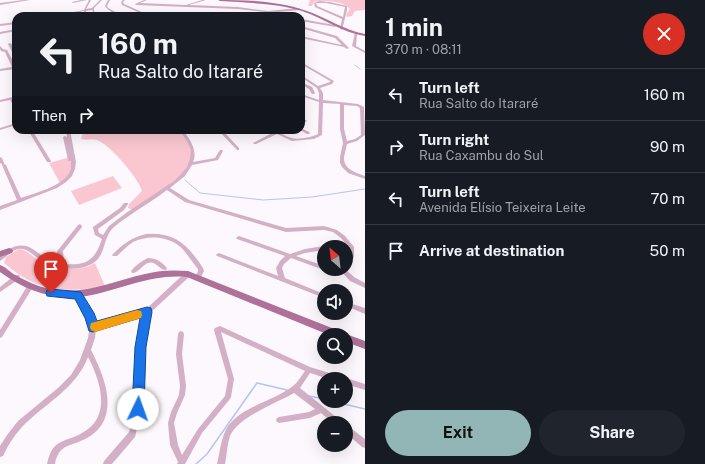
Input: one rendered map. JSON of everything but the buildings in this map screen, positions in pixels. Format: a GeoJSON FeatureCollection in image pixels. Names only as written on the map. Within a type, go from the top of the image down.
{"type":"FeatureCollection","features":[{"type":"Feature","properties":{"kind":"main road"},"geometry":{"type":"LineString","coordinates":[[220,0],[310,12],[341,29],[356,34],[365,35]]}},
{"type":"Feature","properties":{"kind":"main road"},"geometry":{"type":"LineString","coordinates":[[0,254],[9,251]]}},
{"type":"Feature","properties":{"kind":"main road"},"geometry":{"type":"LineString","coordinates":[[0,263],[17,280]]}},
{"type":"Feature","properties":{"kind":"main road"},"geometry":{"type":"LineString","coordinates":[[0,268],[30,287],[51,293],[78,295],[154,274],[167,272],[188,274],[322,328]]}},
{"type":"Feature","properties":{"kind":"main road"},"geometry":{"type":"LineString","coordinates":[[353,341],[365,345]]}},
{"type":"Feature","properties":{"kind":"street"},"geometry":{"type":"LineString","coordinates":[[0,4],[29,0]]}},
{"type":"Feature","properties":{"kind":"street"},"geometry":{"type":"LineString","coordinates":[[73,2],[86,0]]}},
{"type":"Feature","properties":{"kind":"street"},"geometry":{"type":"LineString","coordinates":[[85,10],[90,0]]}},
{"type":"Feature","properties":{"kind":"street"},"geometry":{"type":"LineString","coordinates":[[75,12],[91,9],[101,0]]}},
{"type":"Feature","properties":{"kind":"street"},"geometry":{"type":"LineString","coordinates":[[109,0],[106,6],[114,12]]}},
{"type":"Feature","properties":{"kind":"street"},"geometry":{"type":"LineString","coordinates":[[124,0],[123,3],[141,12]]}},
{"type":"Feature","properties":{"kind":"street"},"geometry":{"type":"LineString","coordinates":[[130,7],[146,0]]}},
{"type":"Feature","properties":{"kind":"street"},"geometry":{"type":"LineString","coordinates":[[162,12],[204,0]]}},
{"type":"Feature","properties":{"kind":"street"},"geometry":{"type":"LineString","coordinates":[[187,1],[195,2]]}},
{"type":"Feature","properties":{"kind":"street"},"geometry":{"type":"LineString","coordinates":[[195,2],[196,7]]}},
{"type":"Feature","properties":{"kind":"street"},"geometry":{"type":"LineString","coordinates":[[341,29],[344,19],[346,8],[343,6],[320,2],[316,2],[314,4],[344,19]]}},
{"type":"Feature","properties":{"kind":"street"},"geometry":{"type":"LineString","coordinates":[[136,4],[236,8],[268,12],[295,9]]}},
{"type":"Feature","properties":{"kind":"street"},"geometry":{"type":"LineString","coordinates":[[196,7],[207,12]]}},
{"type":"Feature","properties":{"kind":"street"},"geometry":{"type":"LineString","coordinates":[[305,21],[335,26]]}},
{"type":"Feature","properties":{"kind":"street"},"geometry":{"type":"LineString","coordinates":[[0,25],[12,24]]}},
{"type":"Feature","properties":{"kind":"street"},"geometry":{"type":"LineString","coordinates":[[305,28],[336,37],[345,47],[305,38]]}},
{"type":"Feature","properties":{"kind":"street"},"geometry":{"type":"LineString","coordinates":[[0,34],[12,31]]}},
{"type":"Feature","properties":{"kind":"street"},"geometry":{"type":"LineString","coordinates":[[356,34],[354,46],[365,52]]}},
{"type":"Feature","properties":{"kind":"street"},"geometry":{"type":"LineString","coordinates":[[10,44],[12,48]]}},
{"type":"Feature","properties":{"kind":"street"},"geometry":{"type":"LineString","coordinates":[[0,47],[2,50],[6,51],[12,62]]}},
{"type":"Feature","properties":{"kind":"street"},"geometry":{"type":"LineString","coordinates":[[305,64],[332,81],[331,83],[318,87]]}},
{"type":"Feature","properties":{"kind":"street"},"geometry":{"type":"LineString","coordinates":[[0,70],[12,68]]}},
{"type":"Feature","properties":{"kind":"street"},"geometry":{"type":"LineString","coordinates":[[280,134],[295,140],[319,136],[321,131],[322,92],[318,87],[305,79]]}},
{"type":"Feature","properties":{"kind":"street"},"geometry":{"type":"LineString","coordinates":[[305,85],[311,88],[314,93]]}},
{"type":"Feature","properties":{"kind":"street"},"geometry":{"type":"LineString","coordinates":[[305,96],[321,102],[360,106],[363,109],[363,135],[356,140],[345,143]]}},
{"type":"Feature","properties":{"kind":"street"},"geometry":{"type":"LineString","coordinates":[[0,101],[11,98]]}},
{"type":"Feature","properties":{"kind":"street"},"geometry":{"type":"LineString","coordinates":[[342,104],[342,129],[345,143],[342,164],[352,173],[365,178]]}},
{"type":"Feature","properties":{"kind":"street"},"geometry":{"type":"LineString","coordinates":[[0,129],[12,125]]}},
{"type":"Feature","properties":{"kind":"street"},"geometry":{"type":"LineString","coordinates":[[32,134],[49,161]]}},
{"type":"Feature","properties":{"kind":"street"},"geometry":{"type":"LineString","coordinates":[[0,207],[58,184],[70,171],[71,165],[67,134]]}},
{"type":"Feature","properties":{"kind":"street"},"geometry":{"type":"LineString","coordinates":[[0,207],[56,187],[63,183],[72,174],[74,164],[67,134]]}},
{"type":"Feature","properties":{"kind":"street"},"geometry":{"type":"LineString","coordinates":[[0,259],[9,251],[18,247],[24,247],[45,260],[62,265],[78,266],[92,261],[100,251],[108,231],[116,223],[182,177],[191,164],[192,147],[184,134]]}},
{"type":"Feature","properties":{"kind":"street"},"geometry":{"type":"LineString","coordinates":[[224,134],[238,149]]}},
{"type":"Feature","properties":{"kind":"street"},"geometry":{"type":"LineString","coordinates":[[255,144],[270,134]]}},
{"type":"Feature","properties":{"kind":"street"},"geometry":{"type":"LineString","coordinates":[[191,164],[216,159],[222,151]]}},
{"type":"Feature","properties":{"kind":"street"},"geometry":{"type":"LineString","coordinates":[[2,162],[19,199]]}},
{"type":"Feature","properties":{"kind":"street"},"geometry":{"type":"LineString","coordinates":[[167,188],[187,201],[286,230],[324,228],[335,231],[346,240]]}},
{"type":"Feature","properties":{"kind":"street"},"geometry":{"type":"LineString","coordinates":[[104,238],[97,234],[96,228],[122,209],[126,204]]}},
{"type":"Feature","properties":{"kind":"street"},"geometry":{"type":"LineString","coordinates":[[62,265],[60,251],[80,226]]}},
{"type":"Feature","properties":{"kind":"street"},"geometry":{"type":"LineString","coordinates":[[115,255],[127,244],[137,239],[150,236],[164,237],[177,242],[183,247],[201,270],[198,277]]}},
{"type":"Feature","properties":{"kind":"street"},"geometry":{"type":"LineString","coordinates":[[239,238],[317,266]]}},
{"type":"Feature","properties":{"kind":"street"},"geometry":{"type":"LineString","coordinates":[[282,279],[279,268],[283,261],[289,257],[317,249]]}},
{"type":"Feature","properties":{"kind":"street"},"geometry":{"type":"LineString","coordinates":[[219,255],[317,293]]}},
{"type":"Feature","properties":{"kind":"street"},"geometry":{"type":"LineString","coordinates":[[134,272],[143,262],[150,260],[158,263],[164,268]]}},
{"type":"Feature","properties":{"kind":"street"},"geometry":{"type":"LineString","coordinates":[[93,327],[147,312],[188,274]]}},
{"type":"Feature","properties":{"kind":"street"},"geometry":{"type":"LineString","coordinates":[[349,276],[365,286]]}},
{"type":"Feature","properties":{"kind":"street"},"geometry":{"type":"LineString","coordinates":[[0,290],[17,280]]}},
{"type":"Feature","properties":{"kind":"street"},"geometry":{"type":"LineString","coordinates":[[0,335],[30,287]]}},
{"type":"Feature","properties":{"kind":"street"},"geometry":{"type":"LineString","coordinates":[[0,453],[11,433],[66,387],[79,369],[88,351],[93,327],[90,316],[78,295]]}},
{"type":"Feature","properties":{"kind":"street"},"geometry":{"type":"LineString","coordinates":[[353,307],[365,312]]}},
{"type":"Feature","properties":{"kind":"street"},"geometry":{"type":"LineString","coordinates":[[107,464],[132,434],[136,420],[139,396],[140,347],[147,312]]}},
{"type":"Feature","properties":{"kind":"street"},"geometry":{"type":"LineString","coordinates":[[181,464],[200,431],[228,397],[230,379],[217,330],[220,329],[317,372]]}},
{"type":"Feature","properties":{"kind":"street"},"geometry":{"type":"LineString","coordinates":[[181,334],[179,354],[183,386],[182,395],[174,412],[171,423],[174,445],[181,464]]}},
{"type":"Feature","properties":{"kind":"street"},"geometry":{"type":"LineString","coordinates":[[51,464],[57,448],[90,433],[102,416],[105,402],[104,392],[97,368],[88,351]]}},
{"type":"Feature","properties":{"kind":"street"},"geometry":{"type":"LineString","coordinates":[[221,464],[226,440],[231,428],[238,421],[295,389],[309,370]]}},
{"type":"Feature","properties":{"kind":"street"},"geometry":{"type":"LineString","coordinates":[[353,383],[365,387]]}},
{"type":"Feature","properties":{"kind":"street"},"geometry":{"type":"LineString","coordinates":[[295,389],[330,416]]}},
{"type":"Feature","properties":{"kind":"street"},"geometry":{"type":"LineString","coordinates":[[279,420],[310,415],[321,409]]}},
{"type":"Feature","properties":{"kind":"street"},"geometry":{"type":"LineString","coordinates":[[353,434],[365,444]]}},
{"type":"Feature","properties":{"kind":"shaded area"},"geometry":{"type":"Polygon","coordinates":[[[310,0],[365,0],[365,10],[355,11],[352,16],[347,17],[346,15],[350,9],[343,4],[323,1],[314,2],[312,6],[308,6],[310,0]]]}},
{"type":"Feature","properties":{"kind":"shaded area"},"geometry":{"type":"Polygon","coordinates":[[[83,134],[183,134],[190,146],[192,155],[188,165],[172,183],[161,192],[132,210],[128,208],[129,204],[142,191],[140,185],[124,163],[104,144],[97,140],[81,139],[83,134]]]}},
{"type":"Feature","properties":{"kind":"shaded area"},"geometry":{"type":"Polygon","coordinates":[[[70,157],[70,172],[60,183],[49,163],[70,157]]]}},
{"type":"Feature","properties":{"kind":"shaded area"},"geometry":{"type":"Polygon","coordinates":[[[113,176],[122,188],[79,205],[71,191],[113,176]]]}},
{"type":"Feature","properties":{"kind":"shaded area"},"geometry":{"type":"Polygon","coordinates":[[[19,249],[27,252],[38,260],[59,268],[74,269],[95,263],[105,286],[77,290],[64,290],[39,285],[28,280],[4,263],[6,257],[19,249]]]}},
{"type":"Feature","properties":{"kind":"waterway"},"geometry":{"type":"LineString","coordinates":[[355,65],[360,69]]}},
{"type":"Feature","properties":{"kind":"waterway"},"geometry":{"type":"LineString","coordinates":[[185,180],[200,193],[263,200],[312,197],[365,189]]}},
{"type":"Feature","properties":{"kind":"waterway"},"geometry":{"type":"LineString","coordinates":[[196,464],[207,454],[257,383],[287,390]]}},
{"type":"Feature","properties":{"kind":"waterway"},"geometry":{"type":"LineString","coordinates":[[309,396],[317,398]]}},
{"type":"Feature","properties":{"kind":"waterway"},"geometry":{"type":"LineString","coordinates":[[353,406],[365,409]]}},
{"type":"Feature","properties":{"kind":"slow traffic"},"geometry":{"type":"LineString","coordinates":[[95,327],[137,315]]}},
{"type":"Feature","properties":{"kind":"route"},"geometry":{"type":"LineString","coordinates":[[51,293],[78,295],[90,316],[93,327],[147,312],[140,347],[138,409]]}}]}
